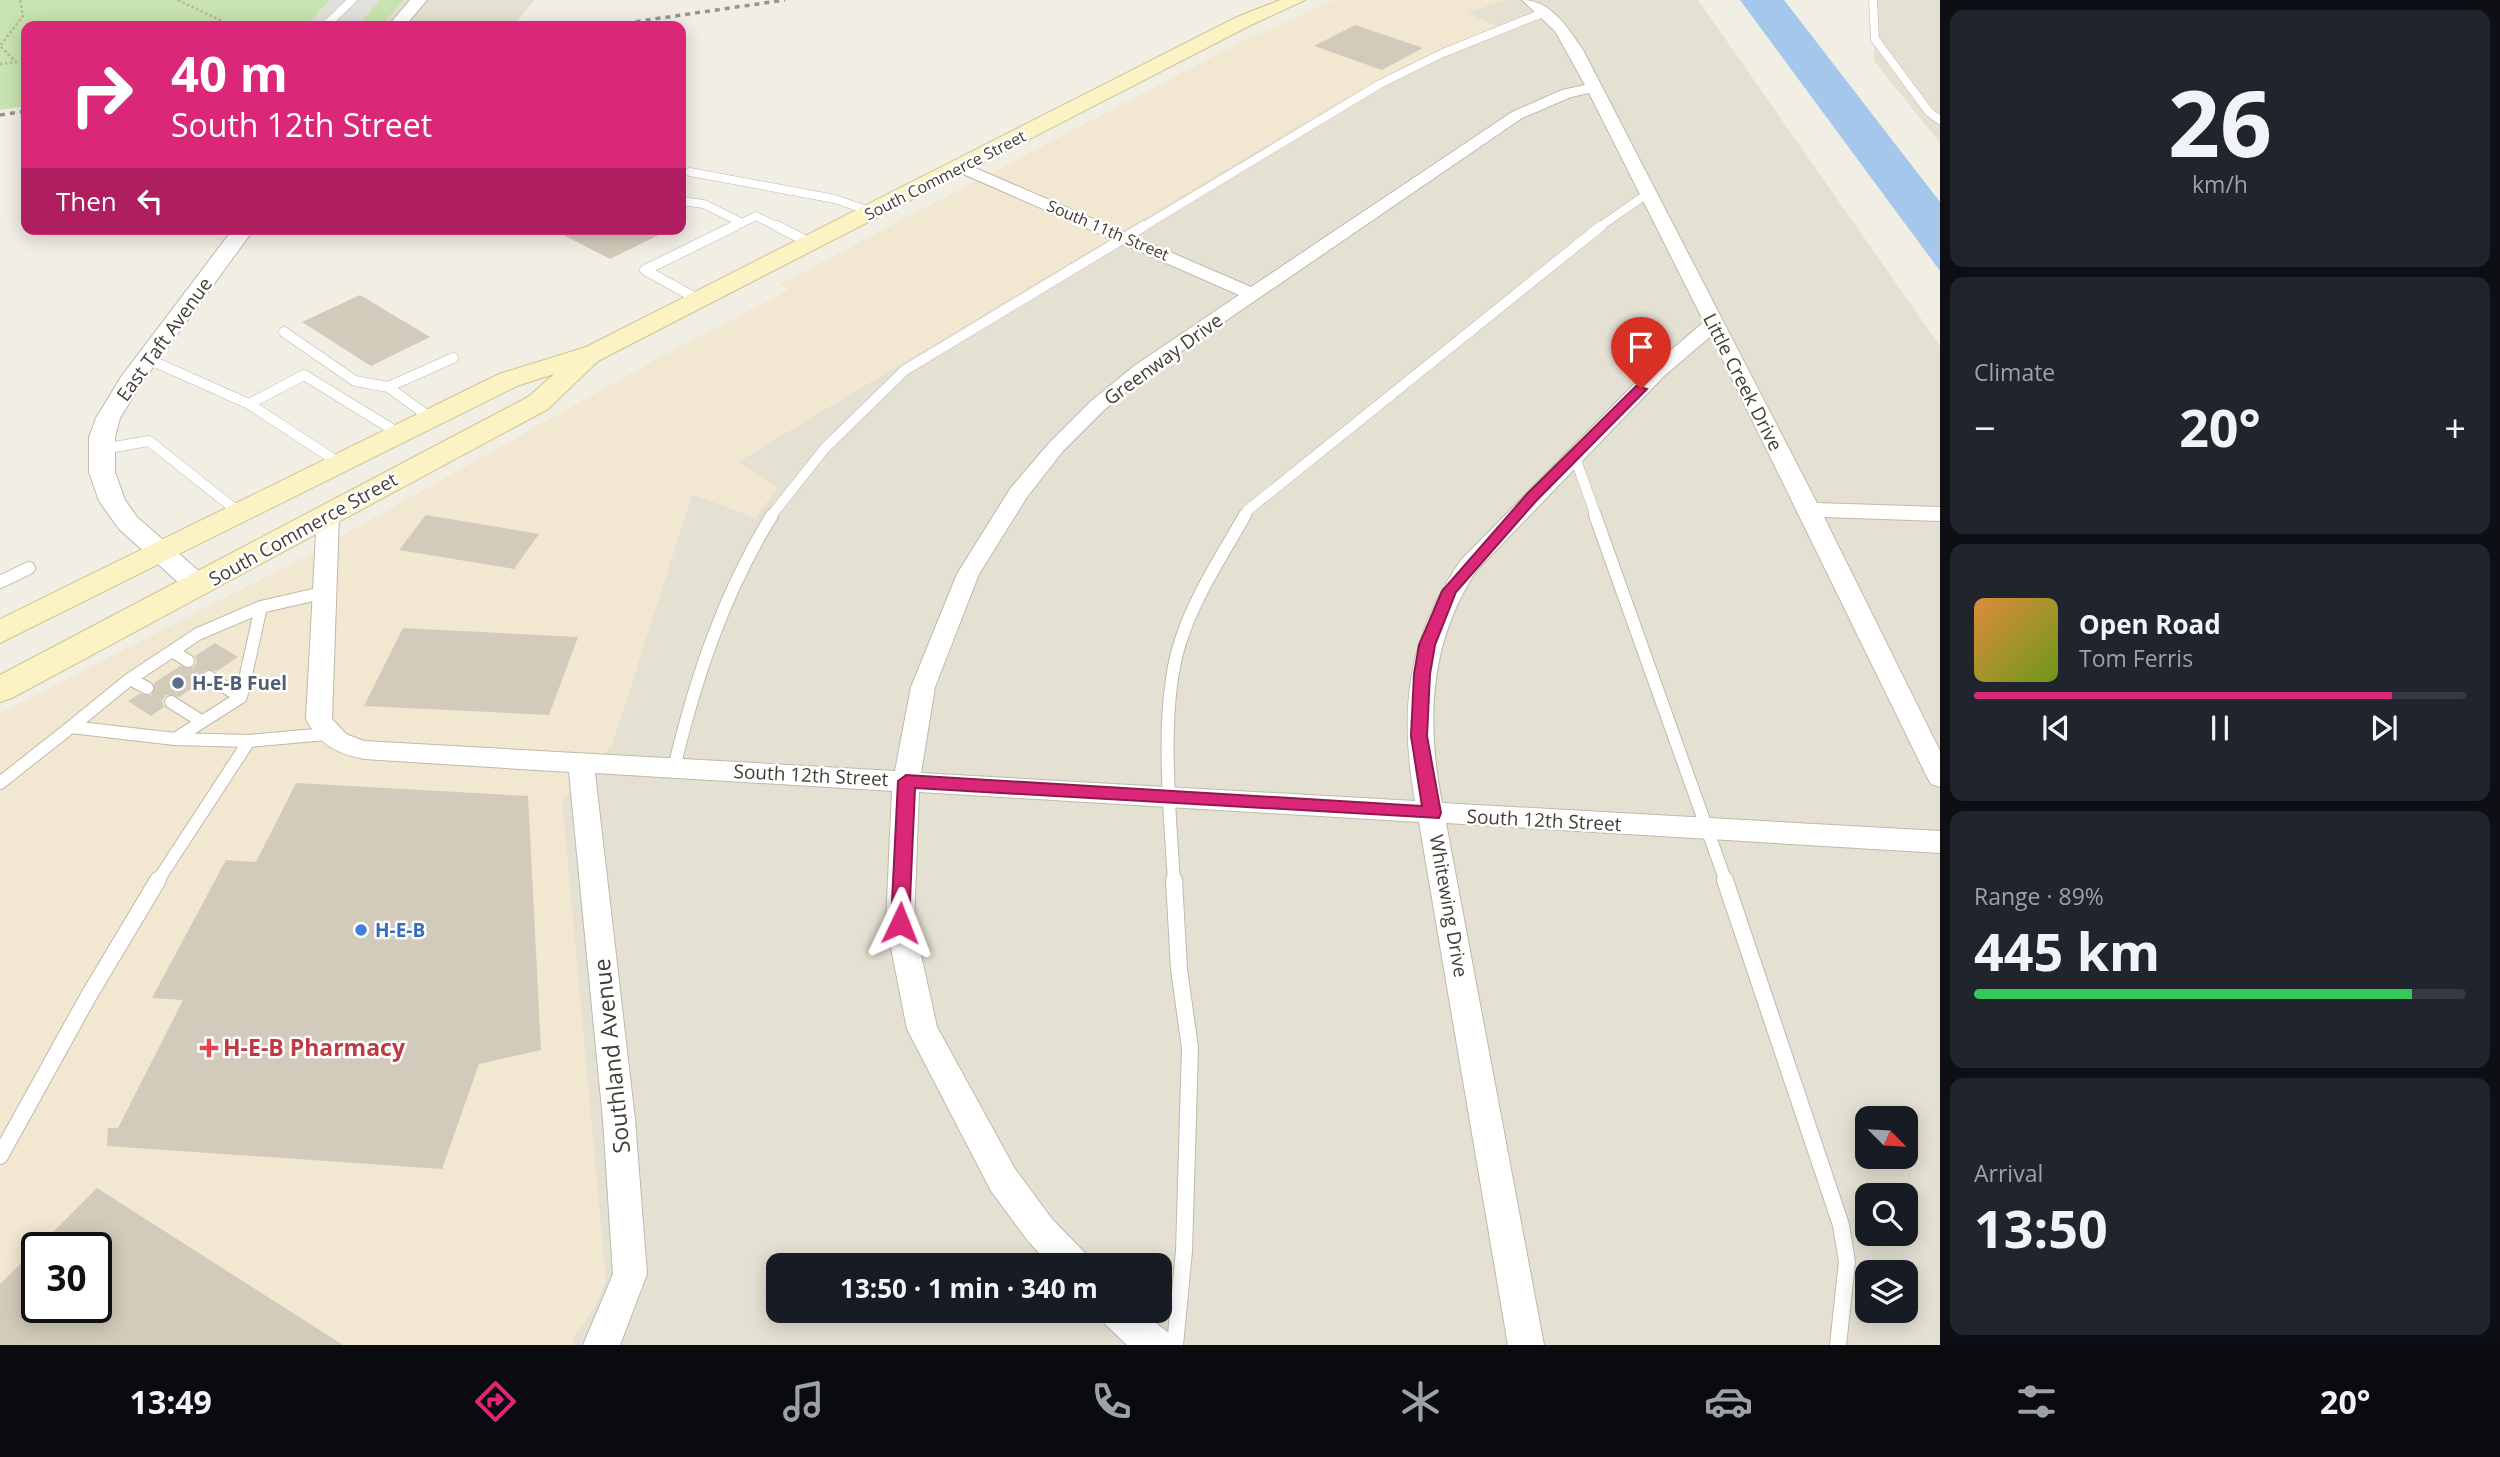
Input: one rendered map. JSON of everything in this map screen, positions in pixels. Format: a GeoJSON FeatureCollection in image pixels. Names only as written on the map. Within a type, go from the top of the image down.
{"type":"FeatureCollection","features":[{"type":"Feature","properties":{"kind":"main road","name":"South Commerce Street"},"geometry":{"type":"LineString","coordinates":[[0,632],[164,553],[508,380],[595,353],[1244,21],[1296,0]]}},
{"type":"Feature","properties":{"kind":"main road","name":"South Commerce Street"},"geometry":{"type":"LineString","coordinates":[[0,690],[199,586],[538,402],[595,353]]}},
{"type":"Feature","properties":{"kind":"street"},"geometry":{"type":"LineString","coordinates":[[400,21],[419,0]]}},
{"type":"Feature","properties":{"kind":"street","name":"Little Creek Drive"},"geometry":{"type":"LineString","coordinates":[[1529,0],[1570,38],[1809,510],[1940,778]]}},
{"type":"Feature","properties":{"kind":"street","name":"Greenway Drive"},"geometry":{"type":"LineString","coordinates":[[1062,1253],[1040,1230],[1003,1180],[922,1029],[900,923],[906,781],[923,687],[968,574],[1018,494],[1056,447],[1097,406],[1141,370],[1517,116],[1567,93],[1594,88]]}},
{"type":"Feature","properties":{"kind":"street","name":"South 11th Street"},"geometry":{"type":"LineString","coordinates":[[960,167],[1255,295]]}},
{"type":"Feature","properties":{"kind":"street","name":"East Taft Avenue"},"geometry":{"type":"LineString","coordinates":[[199,586],[128,523],[112,501],[102,472],[102,437],[108,418],[148,359],[240,235]]}},
{"type":"Feature","properties":{"kind":"street","name":"Whitewing Drive"},"geometry":{"type":"LineString","coordinates":[[1526,1345],[1419,736],[1422,674],[1427,645],[1449,591],[1469,565],[1657,372],[1713,324]]}},
{"type":"Feature","properties":{"kind":"street"},"geometry":{"type":"LineString","coordinates":[[1809,510],[1940,514]]}},
{"type":"Feature","properties":{"kind":"street"},"geometry":{"type":"LineString","coordinates":[[326,734],[319,719],[318,700],[327,592],[328,514]]}},
{"type":"Feature","properties":{"kind":"street","name":"South 12th Street"},"geometry":{"type":"LineString","coordinates":[[326,734],[341,745],[364,750],[1940,842]]}},
{"type":"Feature","properties":{"kind":"street","name":"Southland Avenue"},"geometry":{"type":"LineString","coordinates":[[582,762],[620,1120],[630,1274],[612,1324],[601,1345]]}},
{"type":"Feature","properties":{"kind":"street"},"geometry":{"type":"LineString","coordinates":[[1127,1323],[1157,1345]]}},
{"type":"Feature","properties":{"kind":"lane"},"geometry":{"type":"LineString","coordinates":[[330,21],[352,0]]}},
{"type":"Feature","properties":{"kind":"lane"},"geometry":{"type":"LineString","coordinates":[[1873,0],[1875,39],[1929,112],[1940,120]]}},
{"type":"Feature","properties":{"kind":"lane"},"geometry":{"type":"LineString","coordinates":[[674,768],[699,673],[753,550],[789,493],[822,453],[871,400],[905,370],[1380,84],[1443,53],[1545,12]]}},
{"type":"Feature","properties":{"kind":"lane"},"geometry":{"type":"LineString","coordinates":[[690,172],[821,194],[848,201],[872,212]]}},
{"type":"Feature","properties":{"kind":"lane"},"geometry":{"type":"LineString","coordinates":[[1175,1345],[1184,1251],[1190,1048],[1179,969],[1169,797],[1170,696],[1180,644],[1203,589],[1248,510],[1567,250],[1647,194]]}},
{"type":"Feature","properties":{"kind":"lane"},"geometry":{"type":"LineString","coordinates":[[686,202],[704,204],[742,223]]}},
{"type":"Feature","properties":{"kind":"lane"},"geometry":{"type":"LineString","coordinates":[[697,299],[645,270],[756,216],[810,243]]}},
{"type":"Feature","properties":{"kind":"lane"},"geometry":{"type":"LineString","coordinates":[[284,332],[355,381],[387,387],[432,418]]}},
{"type":"Feature","properties":{"kind":"lane"},"geometry":{"type":"LineString","coordinates":[[387,387],[453,358]]}},
{"type":"Feature","properties":{"kind":"lane"},"geometry":{"type":"LineString","coordinates":[[148,359],[249,404],[341,464]]}},
{"type":"Feature","properties":{"kind":"lane"},"geometry":{"type":"LineString","coordinates":[[249,404],[304,374],[400,434]]}},
{"type":"Feature","properties":{"kind":"lane"},"geometry":{"type":"LineString","coordinates":[[102,449],[149,441],[241,514]]}},
{"type":"Feature","properties":{"kind":"lane"},"geometry":{"type":"LineString","coordinates":[[1574,455],[1708,829],[1841,1225],[1847,1262],[1838,1345]]}},
{"type":"Feature","properties":{"kind":"lane"},"geometry":{"type":"LineString","coordinates":[[0,582],[29,568]]}},
{"type":"Feature","properties":{"kind":"lane"},"geometry":{"type":"LineString","coordinates":[[0,783],[130,679],[198,634],[261,607],[327,592]]}},
{"type":"Feature","properties":{"kind":"lane"},"geometry":{"type":"LineString","coordinates":[[174,739],[241,697],[261,607]]}},
{"type":"Feature","properties":{"kind":"lane"},"geometry":{"type":"LineString","coordinates":[[172,651],[188,661]]}},
{"type":"Feature","properties":{"kind":"lane"},"geometry":{"type":"LineString","coordinates":[[209,677],[241,697]]}},
{"type":"Feature","properties":{"kind":"lane"},"geometry":{"type":"LineString","coordinates":[[130,679],[147,688]]}},
{"type":"Feature","properties":{"kind":"lane"},"geometry":{"type":"LineString","coordinates":[[171,702],[201,721]]}},
{"type":"Feature","properties":{"kind":"lane"},"geometry":{"type":"LineString","coordinates":[[71,727],[174,739],[249,741],[326,734]]}},
{"type":"Feature","properties":{"kind":"lane"},"geometry":{"type":"LineString","coordinates":[[0,1156],[124,939],[201,811],[249,741]]}},
{"type":"Feature","properties":{"kind":"path"},"geometry":{"type":"LineString","coordinates":[[0,64],[16,62],[0,46],[23,16],[20,0]]}},
{"type":"Feature","properties":{"kind":"path"},"geometry":{"type":"LineString","coordinates":[[178,0],[222,21]]}},
{"type":"Feature","properties":{"kind":"shaded area"},"geometry":{"type":"Polygon","coordinates":[[[329,0],[380,0],[362,21],[310,21],[329,0]]]}},
{"type":"Feature","properties":{"kind":"shaded area"},"geometry":{"type":"Polygon","coordinates":[[[404,0],[534,0],[518,21],[385,21],[404,0]]]}},
{"type":"Feature","properties":{"kind":"shaded area"},"geometry":{"type":"Polygon","coordinates":[[[1334,0],[1505,0],[1467,13],[1498,27],[1348,96],[738,462],[778,487],[755,518],[692,494],[612,745],[562,799],[606,1280],[596,1305],[572,1341],[575,1345],[0,1345],[0,713],[299,560],[662,356],[789,290],[780,284],[1239,43],[1334,0]]]}},
{"type":"Feature","properties":{"kind":"shaded area"},"geometry":{"type":"Polygon","coordinates":[[[1505,0],[1698,0],[1940,346],[1940,1345],[575,1345],[572,1341],[596,1305],[562,799],[612,745],[692,494],[737,462],[1348,96],[1497,26],[1466,13],[1505,0]]]}},
{"type":"Feature","properties":{"kind":"shaded area"},"geometry":{"type":"Polygon","coordinates":[[[1873,0],[1940,0],[1940,143],[1874,61],[1873,0]]]}},
{"type":"Feature","properties":{"kind":"green space"},"geometry":{"type":"Polygon","coordinates":[[[0,0],[404,0],[385,21],[21,21],[21,107],[0,110],[0,0]]]}},
{"type":"Feature","properties":{"kind":"water"},"geometry":{"type":"Polygon","coordinates":[[[1740,0],[1784,0],[1940,202],[1940,271],[1740,0]]]}},
{"type":"Feature","properties":{"kind":"building"},"geometry":{"type":"Polygon","coordinates":[[[1355,25],[1423,48],[1382,70],[1314,46],[1355,25]]]}},
{"type":"Feature","properties":{"kind":"building"},"geometry":{"type":"Polygon","coordinates":[[[564,235],[659,235],[610,259],[564,235]]]}},
{"type":"Feature","properties":{"kind":"building"},"geometry":{"type":"Polygon","coordinates":[[[360,295],[430,337],[371,366],[302,322],[360,295]]]}},
{"type":"Feature","properties":{"kind":"building"},"geometry":{"type":"Polygon","coordinates":[[[426,515],[539,534],[514,569],[399,550],[426,515]]]}},
{"type":"Feature","properties":{"kind":"building"},"geometry":{"type":"Polygon","coordinates":[[[403,628],[578,637],[549,715],[364,706],[403,628]]]}},
{"type":"Feature","properties":{"kind":"building","name":"H-E-B Fuel"},"geometry":{"type":"Polygon","coordinates":[[[215,643],[238,657],[217,671],[204,670],[202,682],[179,697],[166,695],[162,701],[164,707],[151,716],[128,701],[139,694],[152,695],[154,683],[180,666],[193,668],[197,662],[195,656],[215,643]]]}},
{"type":"Feature","properties":{"kind":"building","name":"H-E-B"},"geometry":{"type":"Polygon","coordinates":[[[296,783],[528,796],[541,1050],[479,1064],[442,1169],[107,1146],[108,1128],[118,1128],[183,1000],[152,998],[226,860],[256,862],[296,783]]]}},
{"type":"Feature","properties":{"kind":"building"},"geometry":{"type":"Polygon","coordinates":[[[97,1188],[343,1345],[0,1345],[0,1284],[21,1263],[21,1323],[112,1323],[112,1232],[53,1232],[97,1188]]]}},
{"type":"Feature","properties":{"kind":"railway"},"geometry":{"type":"LineString","coordinates":[[640,21],[785,0]]}},
{"type":"Feature","properties":{"kind":"railway"},"geometry":{"type":"LineString","coordinates":[[0,115],[21,112]]}},
{"type":"Feature","properties":{"kind":"place","name":"H-E-B Fuel"},"geometry":{"type":"Point","coordinates":[178,683]}},
{"type":"Feature","properties":{"kind":"place","name":"H-E-B"},"geometry":{"type":"Point","coordinates":[361,930]}},
{"type":"Feature","properties":{"kind":"place","name":"H-E-B Pharmacy"},"geometry":{"type":"Point","coordinates":[209,1048]}},
{"type":"Feature","properties":{"kind":"route"},"geometry":{"type":"LineString","coordinates":[[900,923],[906,781],[1432,813],[1419,736],[1422,674],[1427,645],[1449,591],[1469,565],[1532,497],[1641,389]]}}]}
